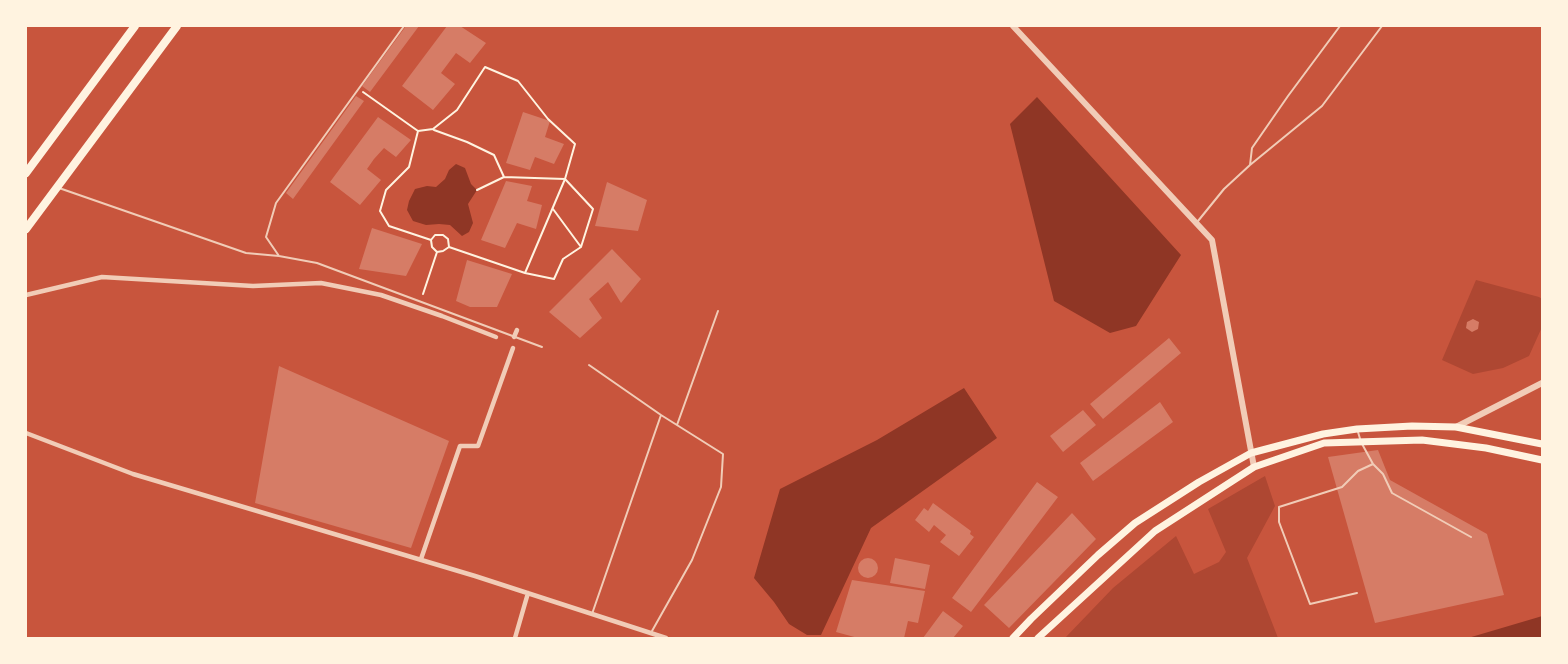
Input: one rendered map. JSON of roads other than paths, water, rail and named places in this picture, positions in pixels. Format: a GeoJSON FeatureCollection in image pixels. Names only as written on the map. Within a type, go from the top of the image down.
{"type":"FeatureCollection","features":[{"type":"Feature","properties":{"kind":"main road"},"geometry":{"type":"LineString","coordinates":[[26,173],[135,26]]}},
{"type":"Feature","properties":{"kind":"main road"},"geometry":{"type":"LineString","coordinates":[[26,229],[177,26]]}},
{"type":"Feature","properties":{"kind":"main road"},"geometry":{"type":"LineString","coordinates":[[1013,639],[1098,555],[1135,523],[1199,482],[1251,453],[1323,434],[1357,429],[1412,426],[1456,427],[1542,444]]}},
{"type":"Feature","properties":{"kind":"main road"},"geometry":{"type":"LineString","coordinates":[[1038,639],[1155,531],[1254,467],[1324,443],[1422,440],[1486,448],[1542,460]]}},
{"type":"Feature","properties":{"kind":"street"},"geometry":{"type":"LineString","coordinates":[[1013,26],[1212,240],[1254,467]]}},
{"type":"Feature","properties":{"kind":"street"},"geometry":{"type":"LineString","coordinates":[[26,295],[102,277],[253,286],[321,283],[381,295],[496,337]]}},
{"type":"Feature","properties":{"kind":"street"},"geometry":{"type":"LineString","coordinates":[[514,336],[517,330]]}},
{"type":"Feature","properties":{"kind":"street"},"geometry":{"type":"LineString","coordinates":[[421,559],[460,446],[478,446],[513,348]]}},
{"type":"Feature","properties":{"kind":"street"},"geometry":{"type":"LineString","coordinates":[[1456,427],[1542,383]]}},
{"type":"Feature","properties":{"kind":"street"},"geometry":{"type":"LineString","coordinates":[[26,432],[133,474],[421,559],[666,639]]}},
{"type":"Feature","properties":{"kind":"street"},"geometry":{"type":"LineString","coordinates":[[515,639],[528,593]]}},
{"type":"Feature","properties":{"kind":"lane"},"geometry":{"type":"LineString","coordinates":[[279,256],[266,237],[276,203],[404,26]]}},
{"type":"Feature","properties":{"kind":"lane"},"geometry":{"type":"LineString","coordinates":[[1250,165],[1252,148],[1340,26]]}},
{"type":"Feature","properties":{"kind":"lane"},"geometry":{"type":"LineString","coordinates":[[1196,223],[1224,189],[1322,106],[1382,26]]}},
{"type":"Feature","properties":{"kind":"lane"},"geometry":{"type":"LineString","coordinates":[[57,188],[246,253],[317,263],[543,347]]}},
{"type":"Feature","properties":{"kind":"lane"},"geometry":{"type":"LineString","coordinates":[[677,425],[718,311]]}},
{"type":"Feature","properties":{"kind":"lane"},"geometry":{"type":"LineString","coordinates":[[589,365],[661,415],[723,454],[721,487],[692,560],[651,634]]}},
{"type":"Feature","properties":{"kind":"lane"},"geometry":{"type":"LineString","coordinates":[[592,614],[661,415]]}},
{"type":"Feature","properties":{"kind":"lane"},"geometry":{"type":"LineString","coordinates":[[1357,429],[1373,464],[1383,474],[1392,493],[1471,537]]}},
{"type":"Feature","properties":{"kind":"lane"},"geometry":{"type":"LineString","coordinates":[[1357,593],[1310,604],[1279,522],[1280,507],[1342,487],[1358,471],[1373,464]]}}]}
